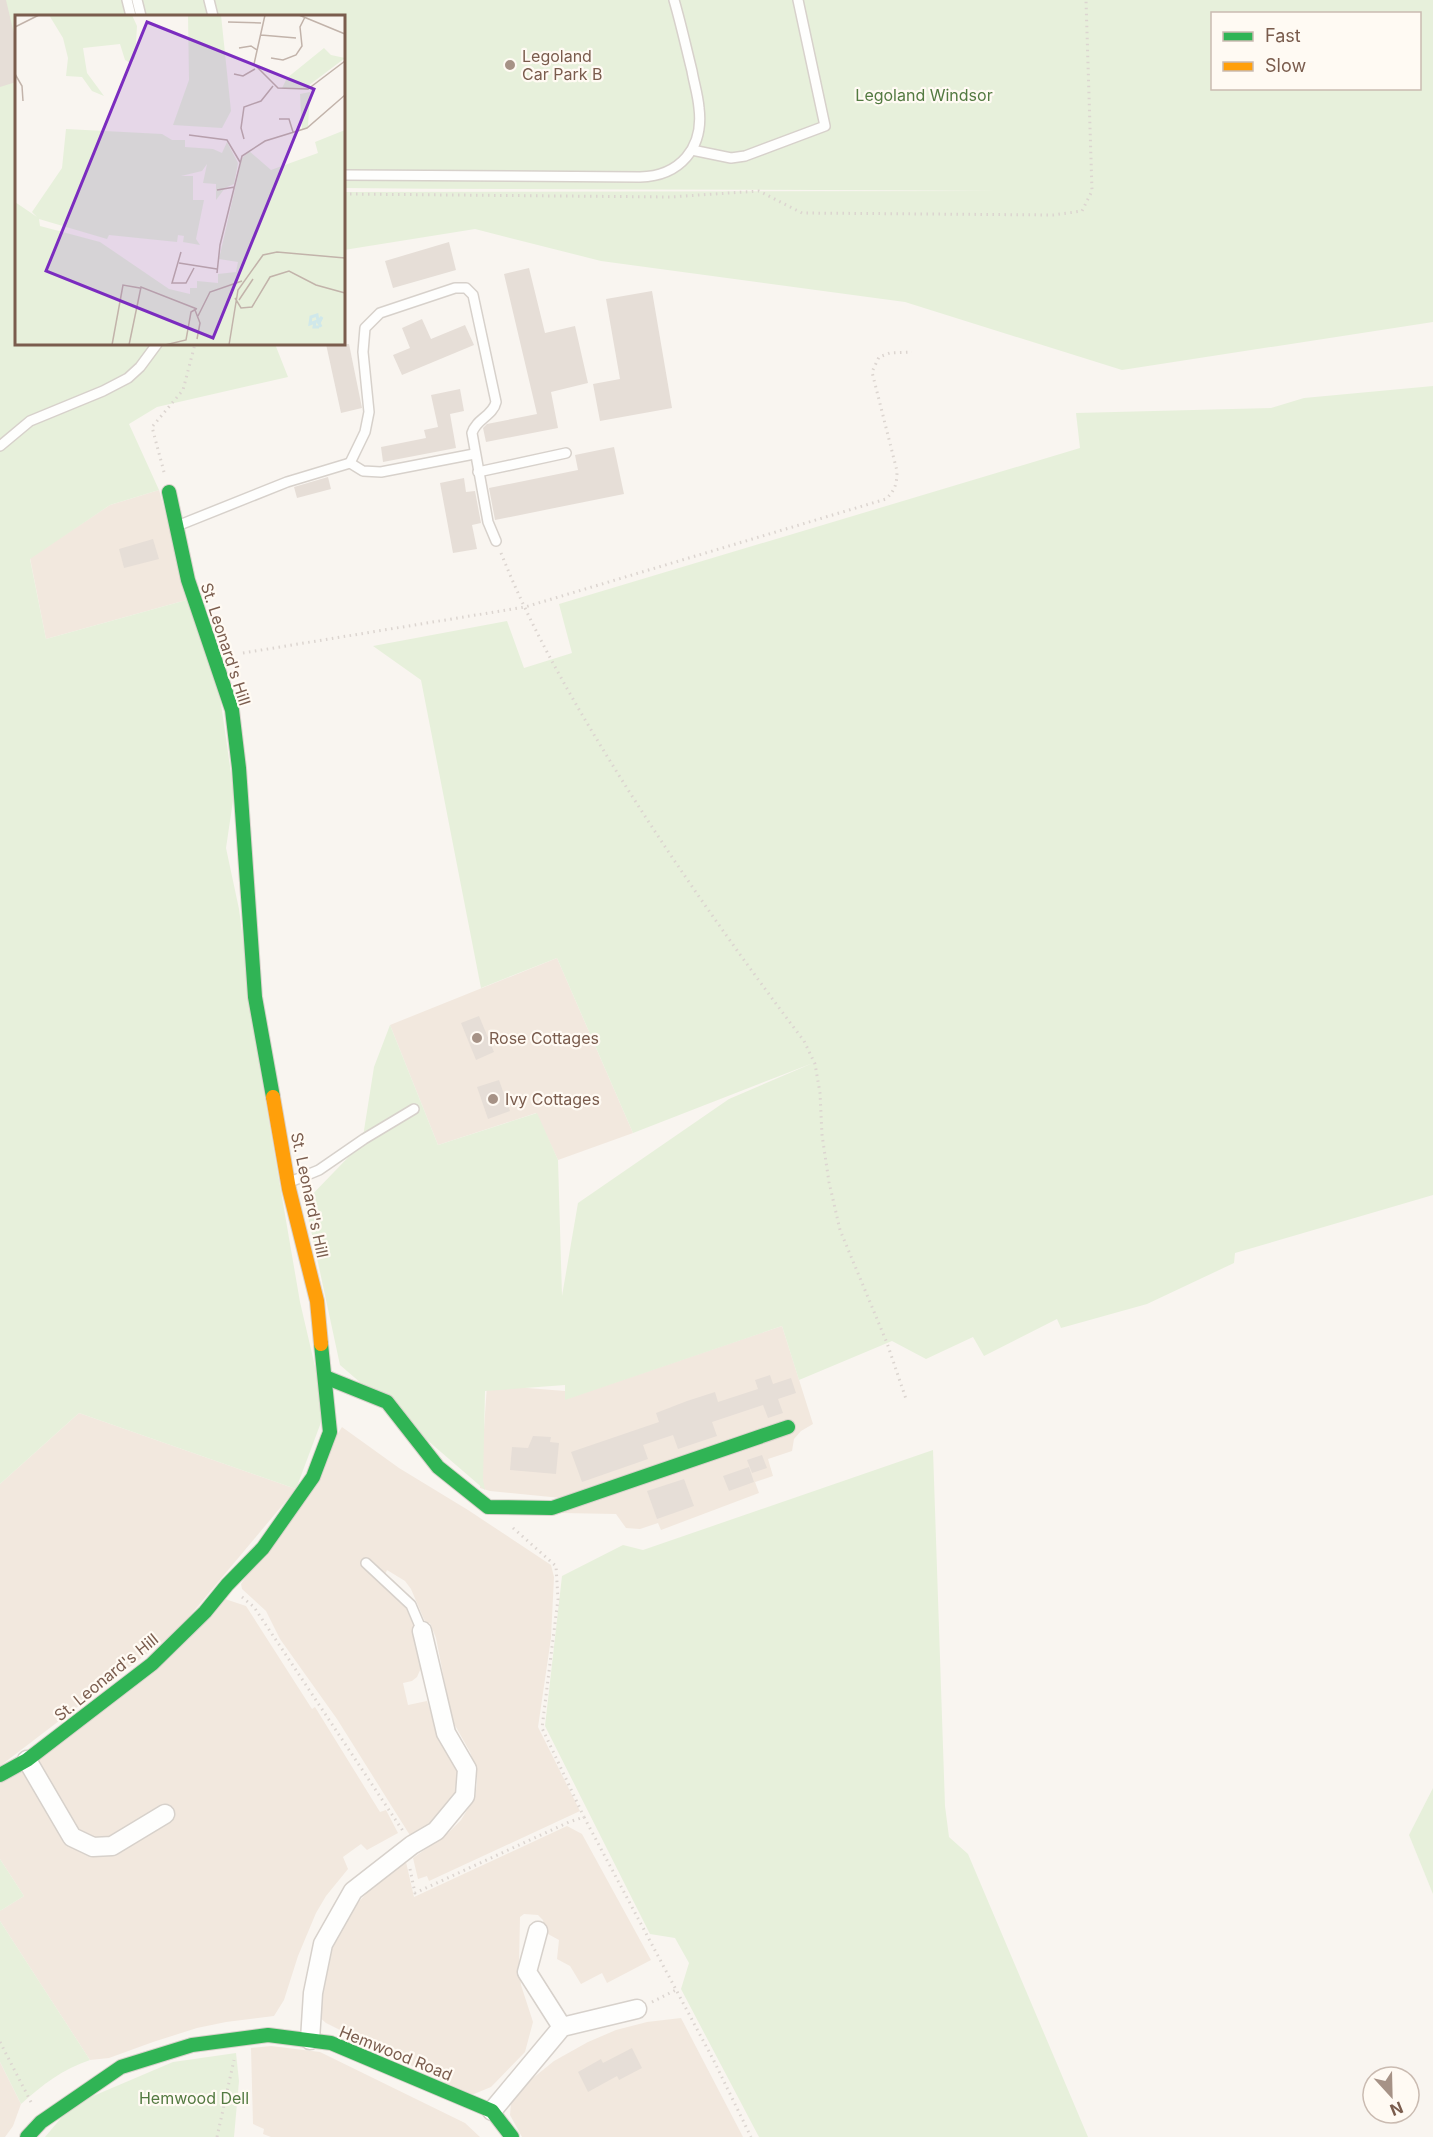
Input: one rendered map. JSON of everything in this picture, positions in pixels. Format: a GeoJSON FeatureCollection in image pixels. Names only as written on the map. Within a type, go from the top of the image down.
{"type":"FeatureCollection","features":[{"type":"Feature","properties":{"kind":"street","name":"St. Leonard's Hill"},"geometry":{"type":"LineString","coordinates":[[0,1775],[27,1760],[152,1664],[205,1612],[227,1585],[263,1548],[313,1477],[330,1432],[317,1301],[288,1182],[255,997],[239,768],[232,710],[188,580],[169,492]]}},
{"type":"Feature","properties":{"kind":"street"},"geometry":{"type":"LineString","coordinates":[[325,1377],[387,1402],[438,1467],[488,1507],[552,1508],[788,1427]]}},
{"type":"Feature","properties":{"kind":"street"},"geometry":{"type":"LineString","coordinates":[[310,2040],[313,1993],[323,1944],[353,1891],[409,1848],[436,1831],[465,1796],[467,1769],[446,1733],[422,1631]]}},
{"type":"Feature","properties":{"kind":"street"},"geometry":{"type":"LineString","coordinates":[[27,1760],[72,1837],[93,1847],[112,1846],[165,1814]]}},
{"type":"Feature","properties":{"kind":"street"},"geometry":{"type":"LineString","coordinates":[[538,1931],[527,1972],[562,2028]]}},
{"type":"Feature","properties":{"kind":"street"},"geometry":{"type":"LineString","coordinates":[[492,2111],[562,2028],[637,2009]]}},
{"type":"Feature","properties":{"kind":"street","name":"Hemwood Road"},"geometry":{"type":"LineString","coordinates":[[27,2137],[40,2122],[121,2067],[192,2046],[268,2035],[331,2043],[492,2111],[512,2137]]}},
{"type":"Feature","properties":{"kind":"lane"},"geometry":{"type":"LineString","coordinates":[[127,0],[131,15]]}},
{"type":"Feature","properties":{"kind":"lane"},"geometry":{"type":"LineString","coordinates":[[137,0],[141,15]]}},
{"type":"Feature","properties":{"kind":"lane"},"geometry":{"type":"LineString","coordinates":[[209,0],[213,15]]}},
{"type":"Feature","properties":{"kind":"lane"},"geometry":{"type":"LineString","coordinates":[[345,174],[650,177],[669,172],[686,159],[692,150],[698,133],[699,108],[674,0]]}},
{"type":"Feature","properties":{"kind":"lane"},"geometry":{"type":"LineString","coordinates":[[692,150],[731,158],[745,156],[825,126],[798,0]]}},
{"type":"Feature","properties":{"kind":"lane"},"geometry":{"type":"LineString","coordinates":[[176,526],[286,482],[350,463],[365,432],[369,412],[363,352],[365,328],[380,313],[455,288],[466,288],[473,295],[496,402],[495,409],[474,425],[472,433],[488,522],[496,541]]}},
{"type":"Feature","properties":{"kind":"lane"},"geometry":{"type":"LineString","coordinates":[[0,446],[30,421],[103,391],[128,378],[140,367],[156,345]]}},
{"type":"Feature","properties":{"kind":"lane"},"geometry":{"type":"LineString","coordinates":[[478,472],[566,453]]}},
{"type":"Feature","properties":{"kind":"lane"},"geometry":{"type":"LineString","coordinates":[[350,463],[363,471],[381,472],[474,454]]}},
{"type":"Feature","properties":{"kind":"lane"},"geometry":{"type":"LineString","coordinates":[[288,1182],[319,1170],[414,1109]]}},
{"type":"Feature","properties":{"kind":"lane"},"geometry":{"type":"LineString","coordinates":[[366,1563],[411,1605],[422,1631]]}},
{"type":"Feature","properties":{"kind":"path"},"geometry":{"type":"LineString","coordinates":[[345,194],[670,197],[759,190],[802,213],[1053,215],[1082,212],[1092,190],[1086,0]]}},
{"type":"Feature","properties":{"kind":"path"},"geometry":{"type":"LineString","coordinates":[[169,492],[152,427],[183,390],[195,345]]}},
{"type":"Feature","properties":{"kind":"path"},"geometry":{"type":"LineString","coordinates":[[243,653],[525,607],[886,499],[894,491],[897,471],[872,372],[879,357],[890,353],[912,352]]}},
{"type":"Feature","properties":{"kind":"path"},"geometry":{"type":"LineString","coordinates":[[496,541],[525,607],[569,694],[666,851],[804,1041],[815,1064],[829,1182],[840,1230],[887,1343],[906,1399]]}},
{"type":"Feature","properties":{"kind":"path"},"geometry":{"type":"LineString","coordinates":[[488,1507],[555,1566],[558,1599],[542,1728],[584,1817],[751,2137]]}},
{"type":"Feature","properties":{"kind":"path"},"geometry":{"type":"LineString","coordinates":[[227,1585],[254,1607],[409,1848],[415,1893],[568,1822],[584,1817]]}},
{"type":"Feature","properties":{"kind":"path"},"geometry":{"type":"LineString","coordinates":[[637,2009],[676,1990]]}},
{"type":"Feature","properties":{"kind":"path"},"geometry":{"type":"LineString","coordinates":[[218,2137],[238,2039]]}},
{"type":"Feature","properties":{"kind":"path"},"geometry":{"type":"LineString","coordinates":[[0,2043],[40,2122]]}},
{"type":"Feature","properties":{"kind":"shaded area"},"geometry":{"type":"Polygon","coordinates":[[[159,490],[190,599],[46,639],[30,558],[110,505],[159,490]]]}},
{"type":"Feature","properties":{"kind":"shaded area"},"geometry":{"type":"Polygon","coordinates":[[[557,958],[633,1133],[558,1160],[536,1113],[438,1145],[390,1025],[557,958]]]}},
{"type":"Feature","properties":{"kind":"shaded area"},"geometry":{"type":"Polygon","coordinates":[[[782,1326],[813,1424],[801,1431],[794,1439],[792,1451],[768,1459],[773,1476],[755,1482],[759,1493],[661,1530],[658,1523],[640,1529],[626,1528],[616,1514],[561,1513],[561,1498],[480,1488],[487,1385],[565,1391],[566,1399],[782,1326]]]}},
{"type":"Feature","properties":{"kind":"shaded area"},"geometry":{"type":"Polygon","coordinates":[[[79,1413],[296,1489],[178,1630],[0,1766],[0,1484],[79,1413]]]}},
{"type":"Feature","properties":{"kind":"shaded area"},"geometry":{"type":"Polygon","coordinates":[[[342,1427],[399,1468],[551,1565],[554,1577],[551,1638],[538,1727],[580,1811],[429,1881],[427,1876],[418,1879],[413,1858],[448,1833],[461,1820],[475,1797],[477,1771],[470,1752],[452,1720],[436,1638],[430,1623],[426,1624],[411,1589],[405,1581],[387,1570],[382,1582],[402,1597],[415,1629],[412,1631],[421,1668],[417,1677],[403,1683],[408,1705],[427,1701],[440,1741],[454,1762],[459,1775],[456,1794],[433,1822],[411,1837],[337,1719],[280,1639],[266,1611],[242,1589],[241,1584],[342,1427]]]}},
{"type":"Feature","properties":{"kind":"shaded area"},"geometry":{"type":"Polygon","coordinates":[[[222,1598],[246,1606],[312,1709],[315,1707],[380,1812],[386,1810],[398,1833],[367,1850],[361,1844],[343,1857],[348,1869],[326,1896],[316,1913],[298,1956],[284,2000],[274,2016],[197,2028],[109,2058],[90,2060],[0,1921],[0,1911],[24,1896],[0,1859],[0,1779],[222,1598]]]}},
{"type":"Feature","properties":{"kind":"shaded area"},"geometry":{"type":"Polygon","coordinates":[[[567,1826],[582,1834],[651,1960],[607,1983],[602,1973],[581,1984],[570,1966],[557,1959],[559,1940],[544,1929],[543,1920],[538,1915],[524,1914],[520,1917],[521,1985],[533,2022],[525,2052],[491,2087],[468,2094],[326,2023],[318,2016],[320,1981],[333,1946],[357,1904],[370,1889],[391,1872],[406,1862],[414,1897],[567,1826]]]}},
{"type":"Feature","properties":{"kind":"shaded area"},"geometry":{"type":"Polygon","coordinates":[[[681,2018],[743,2137],[522,2137],[510,2115],[511,2103],[522,2087],[554,2061],[616,2030],[647,2022],[681,2018]]]}},
{"type":"Feature","properties":{"kind":"shaded area"},"geometry":{"type":"Polygon","coordinates":[[[271,2046],[320,2052],[465,2123],[480,2137],[271,2137],[263,2134],[264,2129],[253,2124],[251,2048],[271,2046]]]}},
{"type":"Feature","properties":{"kind":"shaded area"},"geometry":{"type":"Polygon","coordinates":[[[0,2062],[21,2104],[13,2126],[5,2137],[0,2137],[0,2062]]]}},
{"type":"Feature","properties":{"kind":"green space","name":"Legoland Windsor"},"geometry":{"type":"Polygon","coordinates":[[[0,0],[1433,0],[1433,322],[1122,370],[905,302],[601,261],[475,229],[345,250],[345,192],[999,191],[345,188],[345,15],[15,15],[15,345],[275,345],[288,377],[157,407],[129,424],[159,490],[110,505],[30,559],[46,639],[190,599],[219,690],[234,794],[226,848],[239,909],[260,1069],[300,1302],[320,1388],[323,1417],[296,1489],[79,1413],[0,1484],[0,0]]]}},
{"type":"Feature","properties":{"kind":"green space"},"geometry":{"type":"Polygon","coordinates":[[[1433,386],[1433,1195],[1235,1253],[1234,1263],[1147,1304],[1061,1328],[1057,1319],[984,1356],[973,1337],[926,1359],[892,1341],[799,1380],[782,1326],[565,1400],[565,1385],[485,1391],[483,1480],[485,1490],[340,1365],[305,1202],[362,1143],[374,1067],[390,1025],[438,1145],[537,1113],[558,1160],[562,1296],[578,1203],[729,1099],[813,1063],[633,1133],[557,958],[481,988],[421,680],[373,646],[507,621],[524,668],[572,653],[559,604],[1080,448],[1076,413],[1271,408],[1304,398],[1433,386]]]}},
{"type":"Feature","properties":{"kind":"green space"},"geometry":{"type":"Polygon","coordinates":[[[933,1450],[945,1806],[949,1837],[968,1854],[1088,2137],[759,2137],[681,1989],[689,1963],[675,1938],[650,1934],[545,1726],[562,1576],[623,1545],[643,1550],[933,1450]]]}},
{"type":"Feature","properties":{"kind":"green space"},"geometry":{"type":"Polygon","coordinates":[[[1433,1788],[1433,1894],[1409,1835],[1433,1788]]]}},
{"type":"Feature","properties":{"kind":"green space"},"geometry":{"type":"Polygon","coordinates":[[[0,1859],[24,1896],[0,1911],[0,1859]]]}},
{"type":"Feature","properties":{"kind":"green space"},"geometry":{"type":"Polygon","coordinates":[[[0,1921],[90,2060],[53,2078],[21,2104],[0,2062],[0,1921]]]}},
{"type":"Feature","properties":{"kind":"green space","name":"Hemwood Dell"},"geometry":{"type":"Polygon","coordinates":[[[236,2053],[239,2081],[234,2137],[45,2137],[72,2105],[173,2062],[236,2053]]]}},
{"type":"Feature","properties":{"kind":"building"},"geometry":{"type":"Polygon","coordinates":[[[0,0],[6,0],[15,38],[15,82],[0,87],[0,0]]]}},
{"type":"Feature","properties":{"kind":"building"},"geometry":{"type":"Polygon","coordinates":[[[449,242],[456,270],[393,288],[385,261],[449,242]]]}},
{"type":"Feature","properties":{"kind":"building"},"geometry":{"type":"Polygon","coordinates":[[[529,268],[545,333],[575,326],[588,383],[551,392],[558,428],[486,442],[483,428],[487,424],[537,414],[504,274],[529,268]]]}},
{"type":"Feature","properties":{"kind":"building"},"geometry":{"type":"Polygon","coordinates":[[[652,291],[672,408],[600,421],[593,384],[620,379],[606,299],[652,291]]]}},
{"type":"Feature","properties":{"kind":"building"},"geometry":{"type":"Polygon","coordinates":[[[422,319],[431,339],[465,325],[474,345],[402,375],[393,355],[410,348],[402,328],[422,319]]]}},
{"type":"Feature","properties":{"kind":"building"},"geometry":{"type":"Polygon","coordinates":[[[349,344],[362,408],[341,413],[326,345],[349,344]]]}},
{"type":"Feature","properties":{"kind":"building"},"geometry":{"type":"Polygon","coordinates":[[[460,389],[464,411],[450,414],[456,448],[383,462],[381,447],[426,438],[424,430],[438,427],[431,395],[460,389]]]}},
{"type":"Feature","properties":{"kind":"building"},"geometry":{"type":"Polygon","coordinates":[[[614,447],[624,494],[495,520],[489,488],[578,470],[575,455],[614,447]]]}},
{"type":"Feature","properties":{"kind":"building"},"geometry":{"type":"Polygon","coordinates":[[[328,477],[331,489],[297,498],[294,487],[328,477]]]}},
{"type":"Feature","properties":{"kind":"building"},"geometry":{"type":"Polygon","coordinates":[[[464,478],[466,492],[475,491],[481,523],[472,525],[477,549],[453,553],[440,483],[464,478]]]}},
{"type":"Feature","properties":{"kind":"building"},"geometry":{"type":"Polygon","coordinates":[[[153,539],[159,559],[124,568],[119,549],[153,539]]]}},
{"type":"Feature","properties":{"kind":"building","name":"Rose Cottages"},"geometry":{"type":"Polygon","coordinates":[[[479,1016],[494,1052],[476,1060],[461,1023],[479,1016]]]}},
{"type":"Feature","properties":{"kind":"building","name":"Ivy Cottages"},"geometry":{"type":"Polygon","coordinates":[[[499,1080],[510,1111],[488,1119],[477,1087],[499,1080]]]}},
{"type":"Feature","properties":{"kind":"building"},"geometry":{"type":"Polygon","coordinates":[[[770,1375],[773,1384],[791,1378],[796,1393],[778,1399],[783,1413],[768,1418],[763,1405],[712,1422],[717,1436],[678,1449],[673,1435],[643,1445],[648,1459],[582,1482],[571,1452],[659,1422],[656,1413],[687,1401],[715,1392],[718,1402],[758,1389],[755,1380],[770,1375]]]}},
{"type":"Feature","properties":{"kind":"building"},"geometry":{"type":"Polygon","coordinates":[[[533,1436],[551,1437],[550,1442],[559,1443],[556,1474],[510,1470],[512,1447],[528,1448],[533,1436]]]}},
{"type":"Feature","properties":{"kind":"building"},"geometry":{"type":"Polygon","coordinates":[[[762,1455],[767,1468],[752,1473],[747,1460],[762,1455]]]}},
{"type":"Feature","properties":{"kind":"building"},"geometry":{"type":"Polygon","coordinates":[[[749,1467],[754,1482],[729,1491],[723,1476],[749,1467]]]}},
{"type":"Feature","properties":{"kind":"building"},"geometry":{"type":"Polygon","coordinates":[[[684,1479],[694,1506],[657,1519],[647,1491],[684,1479]]]}},
{"type":"Feature","properties":{"kind":"building"},"geometry":{"type":"Polygon","coordinates":[[[632,2048],[642,2068],[619,2080],[617,2076],[588,2092],[578,2072],[601,2059],[603,2063],[632,2048]]]}},
{"type":"Feature","properties":{"kind":"traffic: fast"},"geometry":{"type":"LineString","coordinates":[[169,492],[188,580],[232,710],[239,768],[255,997],[273,1097]]}},
{"type":"Feature","properties":{"kind":"traffic: fast"},"geometry":{"type":"LineString","coordinates":[[0,1775],[27,1760],[152,1664],[205,1612],[227,1585],[263,1548],[313,1477],[330,1432],[321,1344]]}},
{"type":"Feature","properties":{"kind":"traffic: fast"},"geometry":{"type":"LineString","coordinates":[[325,1377],[387,1402],[438,1467],[488,1507],[552,1508],[788,1427]]}},
{"type":"Feature","properties":{"kind":"traffic: fast"},"geometry":{"type":"LineString","coordinates":[[27,2137],[41,2122],[121,2067],[192,2045],[268,2035],[331,2043],[492,2111],[512,2137]]}},
{"type":"Feature","properties":{"kind":"traffic: slow"},"geometry":{"type":"LineString","coordinates":[[273,1097],[289,1189],[317,1301],[321,1344]]}},
{"type":"Feature","properties":{"kind":"place","name":"Legoland Car Park B"},"geometry":{"type":"Point","coordinates":[510,65]}},
{"type":"Feature","properties":{"kind":"place","name":"Rose Cottages"},"geometry":{"type":"Point","coordinates":[477,1038]}},
{"type":"Feature","properties":{"kind":"place","name":"Ivy Cottages"},"geometry":{"type":"Point","coordinates":[493,1099]}}]}
